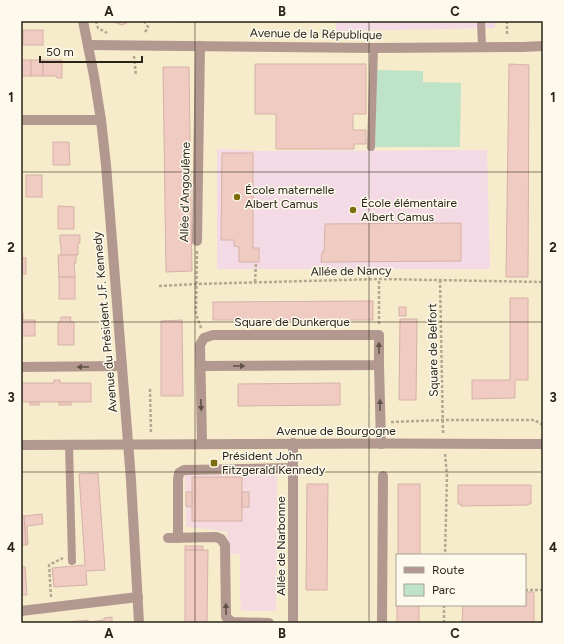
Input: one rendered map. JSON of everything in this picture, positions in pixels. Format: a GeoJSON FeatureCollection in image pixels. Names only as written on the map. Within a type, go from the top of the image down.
{"type":"FeatureCollection","features":[{"type":"Feature","properties":{"kind":"street","name":"Avenue du Président J.F. Kennedy"},"geometry":{"type":"LineString","coordinates":[[83,21],[94,76],[106,165],[128,445],[139,623]]}},
{"type":"Feature","properties":{"kind":"street","name":"Avenue de la République"},"geometry":{"type":"LineString","coordinates":[[88,45],[374,48],[543,46]]}},
{"type":"Feature","properties":{"kind":"street","name":"Allée d'Angoulême"},"geometry":{"type":"LineString","coordinates":[[198,241],[200,46]]}},
{"type":"Feature","properties":{"kind":"street"},"geometry":{"type":"LineString","coordinates":[[21,120],[101,120]]}},
{"type":"Feature","properties":{"kind":"street","name":"Square de Dunkerque"},"geometry":{"type":"LineString","coordinates":[[204,338],[213,335],[379,335]]}},
{"type":"Feature","properties":{"kind":"street"},"geometry":{"type":"LineString","coordinates":[[379,335],[381,444]]}},
{"type":"Feature","properties":{"kind":"street"},"geometry":{"type":"LineString","coordinates":[[202,443],[200,345],[204,338]]}},
{"type":"Feature","properties":{"kind":"street"},"geometry":{"type":"LineString","coordinates":[[200,366],[379,365]]}},
{"type":"Feature","properties":{"kind":"street"},"geometry":{"type":"LineString","coordinates":[[21,367],[122,366]]}},
{"type":"Feature","properties":{"kind":"street","name":"Avenue de Bourgogne"},"geometry":{"type":"LineString","coordinates":[[21,445],[151,445],[202,443],[543,444]]}},
{"type":"Feature","properties":{"kind":"street","name":"Allée de Narbonne"},"geometry":{"type":"LineString","coordinates":[[293,623],[294,444]]}},
{"type":"Feature","properties":{"kind":"street"},"geometry":{"type":"LineString","coordinates":[[269,623],[232,622],[226,617],[225,545],[221,539],[216,537],[173,538],[178,479],[179,473],[184,470],[294,468]]}},
{"type":"Feature","properties":{"kind":"street"},"geometry":{"type":"LineString","coordinates":[[382,623],[383,476]]}},
{"type":"Feature","properties":{"kind":"street"},"geometry":{"type":"LineString","coordinates":[[21,611],[138,597]]}},
{"type":"Feature","properties":{"kind":"lane"},"geometry":{"type":"LineString","coordinates":[[481,21],[482,47]]}},
{"type":"Feature","properties":{"kind":"lane"},"geometry":{"type":"LineString","coordinates":[[372,147],[374,48]]}},
{"type":"Feature","properties":{"kind":"lane"},"geometry":{"type":"LineString","coordinates":[[69,445],[72,557]]}},
{"type":"Feature","properties":{"kind":"path"},"geometry":{"type":"LineString","coordinates":[[96,21],[98,28],[110,34]]}},
{"type":"Feature","properties":{"kind":"path"},"geometry":{"type":"LineString","coordinates":[[507,21],[508,47]]}},
{"type":"Feature","properties":{"kind":"path"},"geometry":{"type":"LineString","coordinates":[[134,52],[136,76]]}},
{"type":"Feature","properties":{"kind":"path","name":"Allée d'Angoulême"},"geometry":{"type":"LineString","coordinates":[[198,241],[196,314],[204,338]]}},
{"type":"Feature","properties":{"kind":"path"},"geometry":{"type":"LineString","coordinates":[[255,282],[256,262]]}},
{"type":"Feature","properties":{"kind":"path"},"geometry":{"type":"LineString","coordinates":[[379,279],[379,335]]}},
{"type":"Feature","properties":{"kind":"path","name":"Allée de Nancy"},"geometry":{"type":"LineString","coordinates":[[159,286],[379,279],[543,282]]}},
{"type":"Feature","properties":{"kind":"path","name":"Square de Belfort"},"geometry":{"type":"LineString","coordinates":[[440,280],[443,420],[447,476],[445,554]]}},
{"type":"Feature","properties":{"kind":"path"},"geometry":{"type":"LineString","coordinates":[[150,389],[151,445]]}},
{"type":"Feature","properties":{"kind":"path"},"geometry":{"type":"LineString","coordinates":[[380,423],[443,420],[534,420],[543,425]]}},
{"type":"Feature","properties":{"kind":"path"},"geometry":{"type":"LineString","coordinates":[[52,608],[49,565],[72,557]]}},
{"type":"Feature","properties":{"kind":"path"},"geometry":{"type":"LineString","coordinates":[[526,590],[543,590]]}},
{"type":"Feature","properties":{"kind":"path"},"geometry":{"type":"LineString","coordinates":[[444,606],[444,623]]}},
{"type":"Feature","properties":{"kind":"shaded area"},"geometry":{"type":"Polygon","coordinates":[[[336,21],[495,21],[495,28],[336,31],[336,21]]]}},
{"type":"Feature","properties":{"kind":"shaded area","name":"École élémentaire Albert Camus"},"geometry":{"type":"Polygon","coordinates":[[[217,149],[260,151],[487,150],[490,269],[217,269],[217,149]]]}},
{"type":"Feature","properties":{"kind":"shaded area"},"geometry":{"type":"Polygon","coordinates":[[[185,475],[277,475],[276,611],[241,611],[240,554],[229,554],[227,532],[186,527],[185,475]]]}},
{"type":"Feature","properties":{"kind":"green space"},"geometry":{"type":"Polygon","coordinates":[[[377,70],[423,71],[423,82],[461,83],[460,147],[375,147],[377,70]]]}},
{"type":"Feature","properties":{"kind":"building"},"geometry":{"type":"Polygon","coordinates":[[[111,21],[128,21],[128,22],[122,25],[111,21]]]}},
{"type":"Feature","properties":{"kind":"building"},"geometry":{"type":"Polygon","coordinates":[[[305,21],[305,22],[173,22],[305,21]]]}},
{"type":"Feature","properties":{"kind":"building"},"geometry":{"type":"Polygon","coordinates":[[[23,30],[43,30],[43,45],[23,45],[23,30]]]}},
{"type":"Feature","properties":{"kind":"building"},"geometry":{"type":"Polygon","coordinates":[[[21,60],[31,60],[31,76],[21,76],[21,60]]]}},
{"type":"Feature","properties":{"kind":"building"},"geometry":{"type":"Polygon","coordinates":[[[31,60],[43,60],[43,76],[31,76],[31,60]]]}},
{"type":"Feature","properties":{"kind":"building"},"geometry":{"type":"Polygon","coordinates":[[[43,60],[62,60],[62,78],[57,78],[56,76],[43,76],[43,60]]]}},
{"type":"Feature","properties":{"kind":"building"},"geometry":{"type":"Polygon","coordinates":[[[255,64],[366,64],[366,114],[353,114],[353,130],[366,130],[366,144],[354,144],[354,149],[276,149],[276,114],[255,114],[255,64]]]}},
{"type":"Feature","properties":{"kind":"building"},"geometry":{"type":"Polygon","coordinates":[[[509,64],[529,65],[528,277],[506,277],[509,64]]]}},
{"type":"Feature","properties":{"kind":"building"},"geometry":{"type":"Polygon","coordinates":[[[163,67],[189,67],[192,271],[166,272],[163,67]]]}},
{"type":"Feature","properties":{"kind":"building"},"geometry":{"type":"Polygon","coordinates":[[[53,142],[69,142],[70,165],[53,165],[53,142]]]}},
{"type":"Feature","properties":{"kind":"building","name":"École maternelle Albert Camus"},"geometry":{"type":"Polygon","coordinates":[[[222,153],[253,153],[253,248],[259,248],[259,262],[239,262],[239,247],[234,246],[234,240],[221,240],[222,153]]]}},
{"type":"Feature","properties":{"kind":"building"},"geometry":{"type":"Polygon","coordinates":[[[26,175],[42,175],[42,197],[26,197],[26,175]]]}},
{"type":"Feature","properties":{"kind":"building"},"geometry":{"type":"Polygon","coordinates":[[[58,206],[74,207],[74,229],[58,229],[58,206]]]}},
{"type":"Feature","properties":{"kind":"building"},"geometry":{"type":"Polygon","coordinates":[[[461,223],[461,261],[321,262],[322,252],[324,252],[325,224],[461,223]]]}},
{"type":"Feature","properties":{"kind":"building"},"geometry":{"type":"Polygon","coordinates":[[[60,235],[80,235],[78,255],[61,255],[60,235]]]}},
{"type":"Feature","properties":{"kind":"building"},"geometry":{"type":"Polygon","coordinates":[[[58,255],[76,255],[76,263],[74,263],[75,277],[59,277],[58,255]]]}},
{"type":"Feature","properties":{"kind":"building"},"geometry":{"type":"Polygon","coordinates":[[[21,258],[26,258],[26,274],[21,274],[21,258]]]}},
{"type":"Feature","properties":{"kind":"building"},"geometry":{"type":"Polygon","coordinates":[[[59,277],[75,277],[75,299],[59,299],[59,277]]]}},
{"type":"Feature","properties":{"kind":"building"},"geometry":{"type":"Polygon","coordinates":[[[510,298],[528,298],[528,380],[515,380],[515,398],[472,399],[472,380],[510,380],[510,298]]]}},
{"type":"Feature","properties":{"kind":"building"},"geometry":{"type":"Polygon","coordinates":[[[373,301],[373,320],[213,320],[213,302],[373,301]]]}},
{"type":"Feature","properties":{"kind":"building"},"geometry":{"type":"Polygon","coordinates":[[[399,307],[406,307],[406,316],[399,316],[399,307]]]}},
{"type":"Feature","properties":{"kind":"building"},"geometry":{"type":"Polygon","coordinates":[[[21,313],[23,313],[23,320],[35,320],[35,336],[21,336],[21,313]]]}},
{"type":"Feature","properties":{"kind":"building"},"geometry":{"type":"Polygon","coordinates":[[[61,317],[71,317],[70,322],[74,322],[74,345],[58,345],[58,322],[61,322],[61,317]]]}},
{"type":"Feature","properties":{"kind":"building"},"geometry":{"type":"Polygon","coordinates":[[[400,319],[417,319],[416,400],[399,400],[400,319]]]}},
{"type":"Feature","properties":{"kind":"building"},"geometry":{"type":"Polygon","coordinates":[[[182,320],[183,396],[161,396],[161,321],[182,320]]]}},
{"type":"Feature","properties":{"kind":"building"},"geometry":{"type":"Polygon","coordinates":[[[54,380],[60,380],[60,383],[91,383],[91,402],[21,402],[21,383],[54,383],[54,380]]]}},
{"type":"Feature","properties":{"kind":"building"},"geometry":{"type":"Polygon","coordinates":[[[340,383],[340,405],[238,406],[238,384],[340,383]]]}},
{"type":"Feature","properties":{"kind":"building"},"geometry":{"type":"Polygon","coordinates":[[[30,402],[39,402],[39,405],[30,405],[30,402]]]}},
{"type":"Feature","properties":{"kind":"building"},"geometry":{"type":"Polygon","coordinates":[[[59,402],[71,402],[71,405],[59,405],[59,402]]]}},
{"type":"Feature","properties":{"kind":"building"},"geometry":{"type":"Polygon","coordinates":[[[98,473],[105,570],[86,571],[87,585],[54,587],[52,568],[85,565],[79,474],[98,473]]]}},
{"type":"Feature","properties":{"kind":"building"},"geometry":{"type":"Polygon","coordinates":[[[192,477],[242,477],[242,521],[192,521],[192,477]]]}},
{"type":"Feature","properties":{"kind":"building"},"geometry":{"type":"Polygon","coordinates":[[[307,484],[328,484],[327,590],[306,590],[307,484]]]}},
{"type":"Feature","properties":{"kind":"building"},"geometry":{"type":"Polygon","coordinates":[[[398,484],[420,484],[420,554],[398,554],[398,484]]]}},
{"type":"Feature","properties":{"kind":"building"},"geometry":{"type":"Polygon","coordinates":[[[458,485],[531,485],[531,504],[461,506],[461,504],[458,504],[458,485]]]}},
{"type":"Feature","properties":{"kind":"building"},"geometry":{"type":"Polygon","coordinates":[[[186,492],[192,492],[192,507],[186,506],[186,492]]]}},
{"type":"Feature","properties":{"kind":"building"},"geometry":{"type":"Polygon","coordinates":[[[242,492],[249,492],[249,507],[242,507],[242,492]]]}},
{"type":"Feature","properties":{"kind":"building"},"geometry":{"type":"Polygon","coordinates":[[[42,514],[43,524],[27,526],[28,544],[26,545],[24,516],[42,514]]]}},
{"type":"Feature","properties":{"kind":"building"},"geometry":{"type":"Polygon","coordinates":[[[21,516],[24,516],[26,545],[21,545],[21,516]]]}},
{"type":"Feature","properties":{"kind":"building"},"geometry":{"type":"Polygon","coordinates":[[[185,546],[203,546],[203,550],[185,550],[185,546]]]}},
{"type":"Feature","properties":{"kind":"building"},"geometry":{"type":"Polygon","coordinates":[[[185,550],[208,550],[207,623],[185,623],[185,550]]]}},
{"type":"Feature","properties":{"kind":"building"},"geometry":{"type":"Polygon","coordinates":[[[21,567],[25,567],[27,595],[21,595],[21,567]]]}},
{"type":"Feature","properties":{"kind":"building"},"geometry":{"type":"Polygon","coordinates":[[[526,592],[534,592],[534,623],[462,623],[463,606],[526,606],[526,592]]]}},
{"type":"Feature","properties":{"kind":"building"},"geometry":{"type":"Polygon","coordinates":[[[397,606],[419,606],[419,623],[397,623],[397,606]]]}},
{"type":"Feature","properties":{"kind":"building"},"geometry":{"type":"Polygon","coordinates":[[[112,617],[112,623],[58,623],[88,620],[88,622],[104,620],[104,618],[112,617]]]}},
{"type":"Feature","properties":{"kind":"place","name":"École maternelle Albert Camus"},"geometry":{"type":"Point","coordinates":[237,197]}},
{"type":"Feature","properties":{"kind":"place","name":"École élémentaire Albert Camus"},"geometry":{"type":"Point","coordinates":[353,210]}},
{"type":"Feature","properties":{"kind":"place","name":"Président John Fitzgerald Kennedy"},"geometry":{"type":"Point","coordinates":[214,463]}}]}
